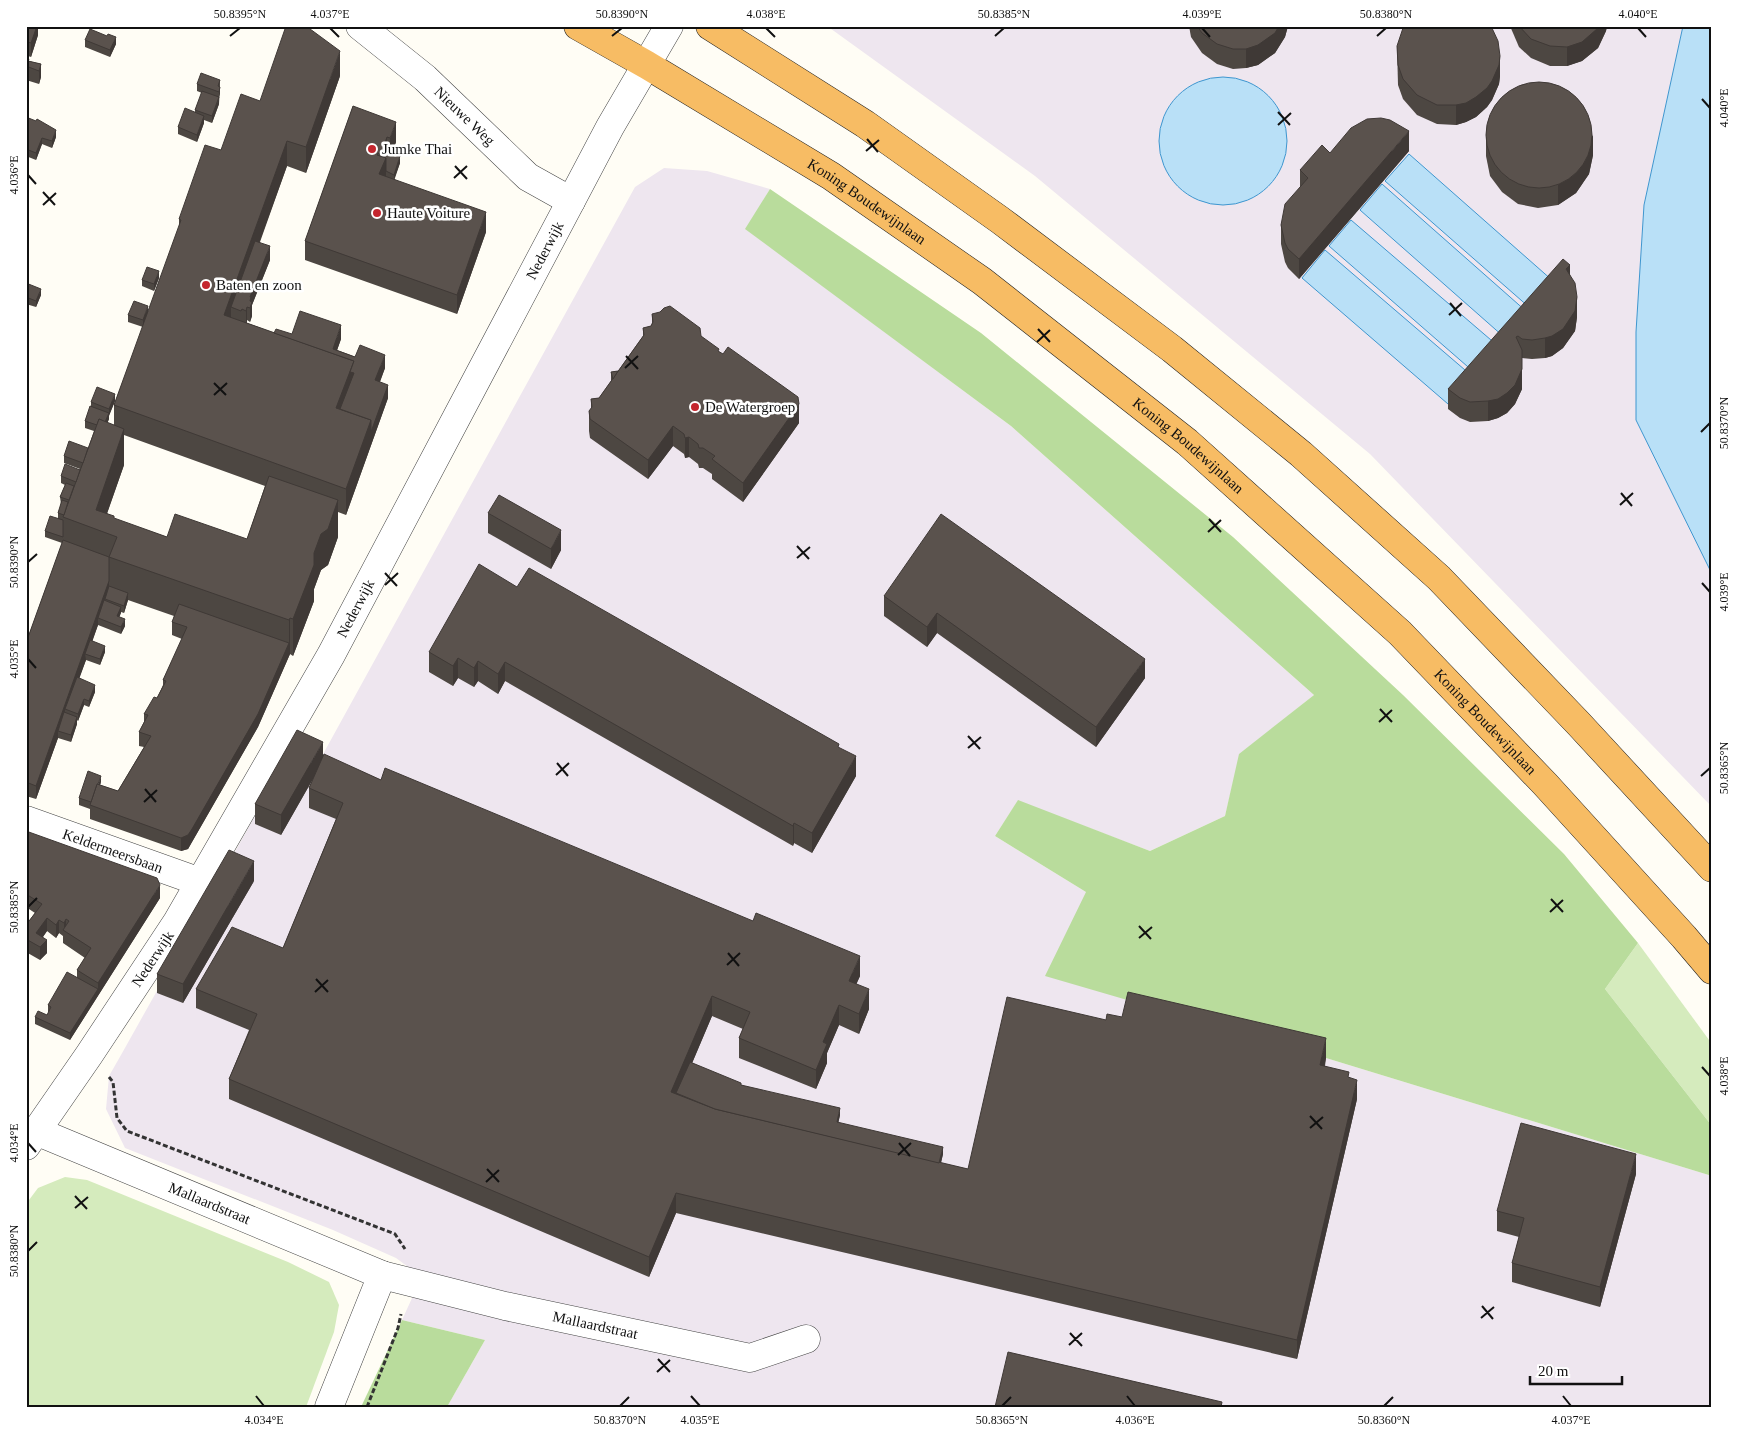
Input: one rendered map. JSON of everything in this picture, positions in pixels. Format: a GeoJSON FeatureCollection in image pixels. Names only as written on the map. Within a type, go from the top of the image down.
{"type":"FeatureCollection","features":[{"type":"Feature","properties":{"kind":"highway","name":"Koning Boudewijnlaan"},"geometry":{"type":"LineString","coordinates":[[578,26],[647,65],[839,181],[982,281],[1187,442],[1400,633],[1545,784],[1712,970]]}},
{"type":"Feature","properties":{"kind":"highway"},"geometry":{"type":"LineString","coordinates":[[710,26],[865,124],[1023,237],[1172,349],[1301,454],[1439,578],[1578,723],[1712,868]]}},
{"type":"Feature","properties":{"kind":"street","name":"Nieuwe Weg"},"geometry":{"type":"LineString","coordinates":[[360,26],[425,78],[528,177],[571,201]]}},
{"type":"Feature","properties":{"kind":"street","name":"Nederwijk"},"geometry":{"type":"LineString","coordinates":[[31,1139],[89,1055],[176,922],[332,655],[610,127],[669,26]]}},
{"type":"Feature","properties":{"kind":"street","name":"Keldermeersbaan"},"geometry":{"type":"LineString","coordinates":[[26,820],[200,882]]}},
{"type":"Feature","properties":{"kind":"street","name":"Mallaardstraat"},"geometry":{"type":"LineString","coordinates":[[31,1139],[382,1275],[505,1306],[750,1358],[806,1339]]}},
{"type":"Feature","properties":{"kind":"street"},"geometry":{"type":"LineString","coordinates":[[329,1407],[382,1275]]}},
{"type":"Feature","properties":{"kind":"shaded area"},"geometry":{"type":"Polygon","coordinates":[[[827,26],[1683,26],[1644,205],[1636,332],[1636,420],[1712,574],[1712,807],[1370,454],[1035,176],[827,26]]]}},
{"type":"Feature","properties":{"kind":"shaded area"},"geometry":{"type":"Polygon","coordinates":[[[664,168],[707,171],[770,189],[746,229],[1011,426],[1314,695],[1240,754],[1225,816],[1150,851],[1018,801],[995,836],[1086,892],[1326,1058],[1712,1176],[1712,1407],[447,1407],[485,1340],[402,1320],[418,1285],[419,1275],[396,1258],[333,1230],[125,1148],[106,1109],[109,1076],[297,741],[322,756],[635,187],[664,168]]]}},
{"type":"Feature","properties":{"kind":"green space"},"geometry":{"type":"Polygon","coordinates":[[[770,189],[981,333],[1233,537],[1403,695],[1564,854],[1638,943],[1605,989],[1712,1126],[1712,1176],[1326,1058],[1045,976],[1086,892],[995,836],[1018,800],[1150,851],[1225,816],[1239,754],[1314,695],[1011,426],[745,229],[770,189]]]}},
{"type":"Feature","properties":{"kind":"green space"},"geometry":{"type":"Polygon","coordinates":[[[1638,943],[1712,1044],[1712,1126],[1605,989],[1638,943]]]}},
{"type":"Feature","properties":{"kind":"green space"},"geometry":{"type":"Polygon","coordinates":[[[65,1177],[87,1180],[288,1262],[329,1282],[339,1305],[334,1332],[306,1407],[26,1407],[26,1204],[38,1188],[65,1177]]]}},
{"type":"Feature","properties":{"kind":"green space"},"geometry":{"type":"Polygon","coordinates":[[[402,1320],[485,1340],[447,1407],[361,1407],[402,1320]]]}},
{"type":"Feature","properties":{"kind":"water"},"geometry":{"type":"Polygon","coordinates":[[[1683,26],[1712,26],[1712,574],[1636,420],[1636,332],[1644,205],[1683,26]]]}},
{"type":"Feature","properties":{"kind":"water"},"geometry":{"type":"Polygon","coordinates":[[[1223,77],[1248,82],[1268,96],[1282,116],[1287,141],[1282,166],[1268,186],[1248,200],[1223,205],[1198,200],[1178,186],[1164,166],[1159,141],[1164,116],[1178,96],[1198,82],[1223,77]]]}},
{"type":"Feature","properties":{"kind":"water"},"geometry":{"type":"Polygon","coordinates":[[[1409,154],[1553,281],[1530,308],[1385,181],[1409,154]]]}},
{"type":"Feature","properties":{"kind":"water"},"geometry":{"type":"Polygon","coordinates":[[[1382,184],[1527,312],[1504,337],[1360,210],[1382,184]]]}},
{"type":"Feature","properties":{"kind":"water"},"geometry":{"type":"Polygon","coordinates":[[[1351,220],[1498,346],[1475,373],[1329,246],[1351,220]]]}},
{"type":"Feature","properties":{"kind":"water"},"geometry":{"type":"Polygon","coordinates":[[[1325,250],[1472,376],[1448,404],[1302,278],[1325,250]]]}},
{"type":"Feature","properties":{"kind":"building"},"geometry":{"type":"Polygon","coordinates":[[[26,26],[37,26],[31,43],[28,42],[26,47],[26,26]]]}},
{"type":"Feature","properties":{"kind":"building","name":"Baten en zoon"},"geometry":{"type":"Polygon","coordinates":[[[286,26],[306,26],[340,51],[306,147],[287,141],[224,315],[354,361],[336,408],[371,420],[346,489],[114,405],[181,220],[179,219],[205,145],[221,150],[241,94],[260,101],[286,26]]]}},
{"type":"Feature","properties":{"kind":"building"},"geometry":{"type":"Polygon","coordinates":[[[1197,26],[1279,26],[1275,33],[1258,45],[1246,49],[1233,49],[1217,44],[1202,33],[1197,26]]]}},
{"type":"Feature","properties":{"kind":"building"},"geometry":{"type":"Polygon","coordinates":[[[1405,26],[1491,26],[1498,41],[1500,56],[1499,65],[1492,81],[1476,97],[1466,103],[1456,105],[1437,105],[1417,95],[1403,79],[1398,65],[1397,46],[1405,26]]]}},
{"type":"Feature","properties":{"kind":"building"},"geometry":{"type":"Polygon","coordinates":[[[1519,26],[1599,26],[1582,42],[1567,47],[1550,46],[1531,39],[1519,26]]]}},
{"type":"Feature","properties":{"kind":"building"},"geometry":{"type":"Polygon","coordinates":[[[90,29],[107,36],[108,34],[116,37],[110,50],[85,40],[90,29]]]}},
{"type":"Feature","properties":{"kind":"building"},"geometry":{"type":"Polygon","coordinates":[[[26,57],[29,59],[28,61],[41,64],[39,71],[26,66],[26,57]]]}},
{"type":"Feature","properties":{"kind":"building"},"geometry":{"type":"Polygon","coordinates":[[[201,73],[220,80],[219,92],[197,84],[201,73]]]}},
{"type":"Feature","properties":{"kind":"building"},"geometry":{"type":"Polygon","coordinates":[[[1539,82],[1559,86],[1576,98],[1588,115],[1592,135],[1588,155],[1576,172],[1559,184],[1539,188],[1519,184],[1502,172],[1490,155],[1486,135],[1490,115],[1502,98],[1519,86],[1539,82]]]}},
{"type":"Feature","properties":{"kind":"building"},"geometry":{"type":"Polygon","coordinates":[[[202,91],[219,97],[212,116],[195,110],[202,91]]]}},
{"type":"Feature","properties":{"kind":"building","name":"Haute Voiture"},"geometry":{"type":"Polygon","coordinates":[[[353,106],[396,122],[390,138],[387,137],[381,154],[378,153],[377,155],[386,158],[379,174],[486,212],[457,295],[305,241],[353,106]]]}},
{"type":"Feature","properties":{"kind":"building"},"geometry":{"type":"Polygon","coordinates":[[[185,108],[204,116],[197,135],[178,127],[185,108]]]}},
{"type":"Feature","properties":{"kind":"building"},"geometry":{"type":"Polygon","coordinates":[[[26,117],[36,121],[37,119],[56,130],[52,141],[42,138],[36,153],[26,149],[26,117]]]}},
{"type":"Feature","properties":{"kind":"building"},"geometry":{"type":"Polygon","coordinates":[[[1381,118],[1390,120],[1409,131],[1299,259],[1288,249],[1281,225],[1285,204],[1308,178],[1300,170],[1322,145],[1330,153],[1351,128],[1367,119],[1381,118]]]}},
{"type":"Feature","properties":{"kind":"building"},"geometry":{"type":"Polygon","coordinates":[[[387,151],[400,156],[394,175],[386,171],[386,158],[384,157],[387,151]]]}},
{"type":"Feature","properties":{"kind":"building"},"geometry":{"type":"Polygon","coordinates":[[[255,241],[270,246],[250,297],[252,302],[250,308],[247,307],[246,311],[242,309],[241,311],[231,307],[255,241]]]}},
{"type":"Feature","properties":{"kind":"building"},"geometry":{"type":"Polygon","coordinates":[[[1563,259],[1570,265],[1566,269],[1575,283],[1577,297],[1575,311],[1563,329],[1552,336],[1532,340],[1516,337],[1522,350],[1522,369],[1515,385],[1498,399],[1488,401],[1470,402],[1460,398],[1448,389],[1563,259]]]}},
{"type":"Feature","properties":{"kind":"building"},"geometry":{"type":"Polygon","coordinates":[[[147,267],[159,271],[154,284],[142,280],[147,267]]]}},
{"type":"Feature","properties":{"kind":"building"},"geometry":{"type":"Polygon","coordinates":[[[26,283],[41,289],[36,301],[26,297],[26,283]]]}},
{"type":"Feature","properties":{"kind":"building"},"geometry":{"type":"Polygon","coordinates":[[[134,301],[148,306],[143,320],[128,315],[134,301]]]}},
{"type":"Feature","properties":{"kind":"building","name":"De Watergroep"},"geometry":{"type":"Polygon","coordinates":[[[670,306],[700,328],[701,336],[719,349],[718,351],[723,354],[728,347],[798,397],[799,404],[743,483],[712,459],[715,456],[703,448],[699,448],[698,444],[689,437],[685,438],[684,434],[673,426],[648,460],[590,419],[591,399],[599,398],[644,335],[643,328],[651,326],[653,322],[652,314],[670,306]]]}},
{"type":"Feature","properties":{"kind":"building"},"geometry":{"type":"Polygon","coordinates":[[[300,311],[341,325],[333,349],[355,357],[360,345],[385,355],[375,380],[388,385],[371,432],[371,420],[340,409],[354,373],[350,372],[354,361],[274,333],[276,329],[292,334],[300,311]]]}},
{"type":"Feature","properties":{"kind":"building"},"geometry":{"type":"Polygon","coordinates":[[[618,371],[613,379],[611,372],[618,371]]]}},
{"type":"Feature","properties":{"kind":"building"},"geometry":{"type":"Polygon","coordinates":[[[97,387],[115,394],[109,409],[91,402],[97,387]]]}},
{"type":"Feature","properties":{"kind":"building"},"geometry":{"type":"Polygon","coordinates":[[[90,406],[109,413],[105,422],[99,419],[97,425],[85,421],[90,406]]]}},
{"type":"Feature","properties":{"kind":"building"},"geometry":{"type":"Polygon","coordinates":[[[99,419],[124,429],[96,510],[167,537],[175,514],[247,539],[269,476],[338,500],[328,529],[321,534],[314,553],[314,565],[293,619],[290,618],[289,620],[109,557],[117,537],[63,517],[99,419]]]}},
{"type":"Feature","properties":{"kind":"building"},"geometry":{"type":"Polygon","coordinates":[[[69,441],[88,448],[83,463],[64,456],[69,441]]]}},
{"type":"Feature","properties":{"kind":"building"},"geometry":{"type":"Polygon","coordinates":[[[65,464],[80,470],[76,482],[61,476],[65,464]]]}},
{"type":"Feature","properties":{"kind":"building"},"geometry":{"type":"Polygon","coordinates":[[[66,483],[74,486],[69,500],[60,497],[66,483]]]}},
{"type":"Feature","properties":{"kind":"building"},"geometry":{"type":"Polygon","coordinates":[[[499,495],[561,530],[551,549],[488,513],[499,495]]]}},
{"type":"Feature","properties":{"kind":"building"},"geometry":{"type":"Polygon","coordinates":[[[62,500],[68,502],[64,515],[58,513],[62,500]]]}},
{"type":"Feature","properties":{"kind":"building"},"geometry":{"type":"Polygon","coordinates":[[[941,514],[1145,659],[1096,727],[937,613],[927,627],[884,596],[941,514]]]}},
{"type":"Feature","properties":{"kind":"building"},"geometry":{"type":"Polygon","coordinates":[[[50,516],[63,520],[63,537],[45,531],[50,516]]]}},
{"type":"Feature","properties":{"kind":"building"},"geometry":{"type":"Polygon","coordinates":[[[63,540],[109,557],[109,581],[36,786],[26,782],[26,643],[63,540]]]}},
{"type":"Feature","properties":{"kind":"building"},"geometry":{"type":"Polygon","coordinates":[[[479,564],[517,587],[529,568],[839,744],[838,747],[856,756],[812,833],[794,823],[793,826],[505,662],[498,674],[478,661],[474,668],[458,658],[453,666],[429,652],[479,564]]]}},
{"type":"Feature","properties":{"kind":"building"},"geometry":{"type":"Polygon","coordinates":[[[109,586],[128,593],[124,606],[105,599],[109,586]]]}},
{"type":"Feature","properties":{"kind":"building"},"geometry":{"type":"Polygon","coordinates":[[[104,600],[121,607],[117,616],[125,619],[121,627],[98,618],[104,600]]]}},
{"type":"Feature","properties":{"kind":"building"},"geometry":{"type":"Polygon","coordinates":[[[179,604],[289,643],[258,714],[192,829],[188,835],[181,838],[90,805],[97,784],[118,791],[151,736],[139,732],[148,715],[144,714],[154,697],[157,698],[166,681],[163,680],[187,627],[172,622],[179,604]]]}},
{"type":"Feature","properties":{"kind":"building"},"geometry":{"type":"Polygon","coordinates":[[[90,640],[105,646],[100,659],[85,654],[90,640]]]}},
{"type":"Feature","properties":{"kind":"building"},"geometry":{"type":"Polygon","coordinates":[[[77,677],[95,685],[89,701],[84,699],[78,714],[65,709],[77,677]]]}},
{"type":"Feature","properties":{"kind":"building"},"geometry":{"type":"Polygon","coordinates":[[[64,712],[77,717],[71,735],[58,731],[64,712]]]}},
{"type":"Feature","properties":{"kind":"building"},"geometry":{"type":"Polygon","coordinates":[[[297,730],[323,742],[281,815],[255,804],[297,730]]]}},
{"type":"Feature","properties":{"kind":"building"},"geometry":{"type":"Polygon","coordinates":[[[324,754],[381,780],[385,768],[753,921],[756,913],[860,956],[849,981],[869,989],[859,1014],[839,1005],[823,1042],[827,1044],[816,1070],[739,1038],[750,1012],[712,996],[671,1092],[715,1109],[968,1169],[1007,997],[1106,1020],[1107,1014],[1122,1017],[1128,992],[1326,1038],[1320,1065],[1349,1072],[1348,1077],[1357,1080],[1297,1340],[676,1193],[649,1257],[229,1079],[257,1014],[196,989],[232,927],[283,948],[343,803],[309,788],[324,754]]]}},
{"type":"Feature","properties":{"kind":"building"},"geometry":{"type":"Polygon","coordinates":[[[88,771],[101,776],[91,802],[79,798],[88,771]]]}},
{"type":"Feature","properties":{"kind":"building"},"geometry":{"type":"Polygon","coordinates":[[[26,831],[157,878],[160,885],[98,983],[77,970],[91,948],[63,930],[69,921],[66,919],[64,923],[59,920],[56,925],[47,918],[36,933],[47,940],[40,947],[26,939],[26,925],[42,904],[26,894],[26,831]]]}},
{"type":"Feature","properties":{"kind":"building"},"geometry":{"type":"Polygon","coordinates":[[[229,850],[254,861],[183,984],[157,974],[229,850]]]}},
{"type":"Feature","properties":{"kind":"building"},"geometry":{"type":"Polygon","coordinates":[[[67,972],[98,989],[70,1033],[35,1017],[38,1011],[47,1015],[51,1007],[48,1005],[67,972]]]}},
{"type":"Feature","properties":{"kind":"building"},"geometry":{"type":"Polygon","coordinates":[[[690,1062],[741,1083],[741,1085],[840,1108],[837,1122],[943,1147],[939,1163],[715,1109],[676,1093],[690,1062]]]}},
{"type":"Feature","properties":{"kind":"building"},"geometry":{"type":"Polygon","coordinates":[[[1521,1123],[1636,1154],[1600,1287],[1512,1263],[1524,1218],[1497,1211],[1521,1123]]]}},
{"type":"Feature","properties":{"kind":"building"},"geometry":{"type":"Polygon","coordinates":[[[1008,1352],[1222,1402],[1221,1407],[995,1407],[1008,1352]]]}},
{"type":"Feature","properties":{"kind":"place","name":"Jumke Thai"},"geometry":{"type":"Point","coordinates":[372,149]}},
{"type":"Feature","properties":{"kind":"place","name":"Haute Voiture"},"geometry":{"type":"Point","coordinates":[377,213]}},
{"type":"Feature","properties":{"kind":"place","name":"Baten en zoon"},"geometry":{"type":"Point","coordinates":[206,285]}},
{"type":"Feature","properties":{"kind":"place","name":"De Watergroep"},"geometry":{"type":"Point","coordinates":[695,407]}}]}
